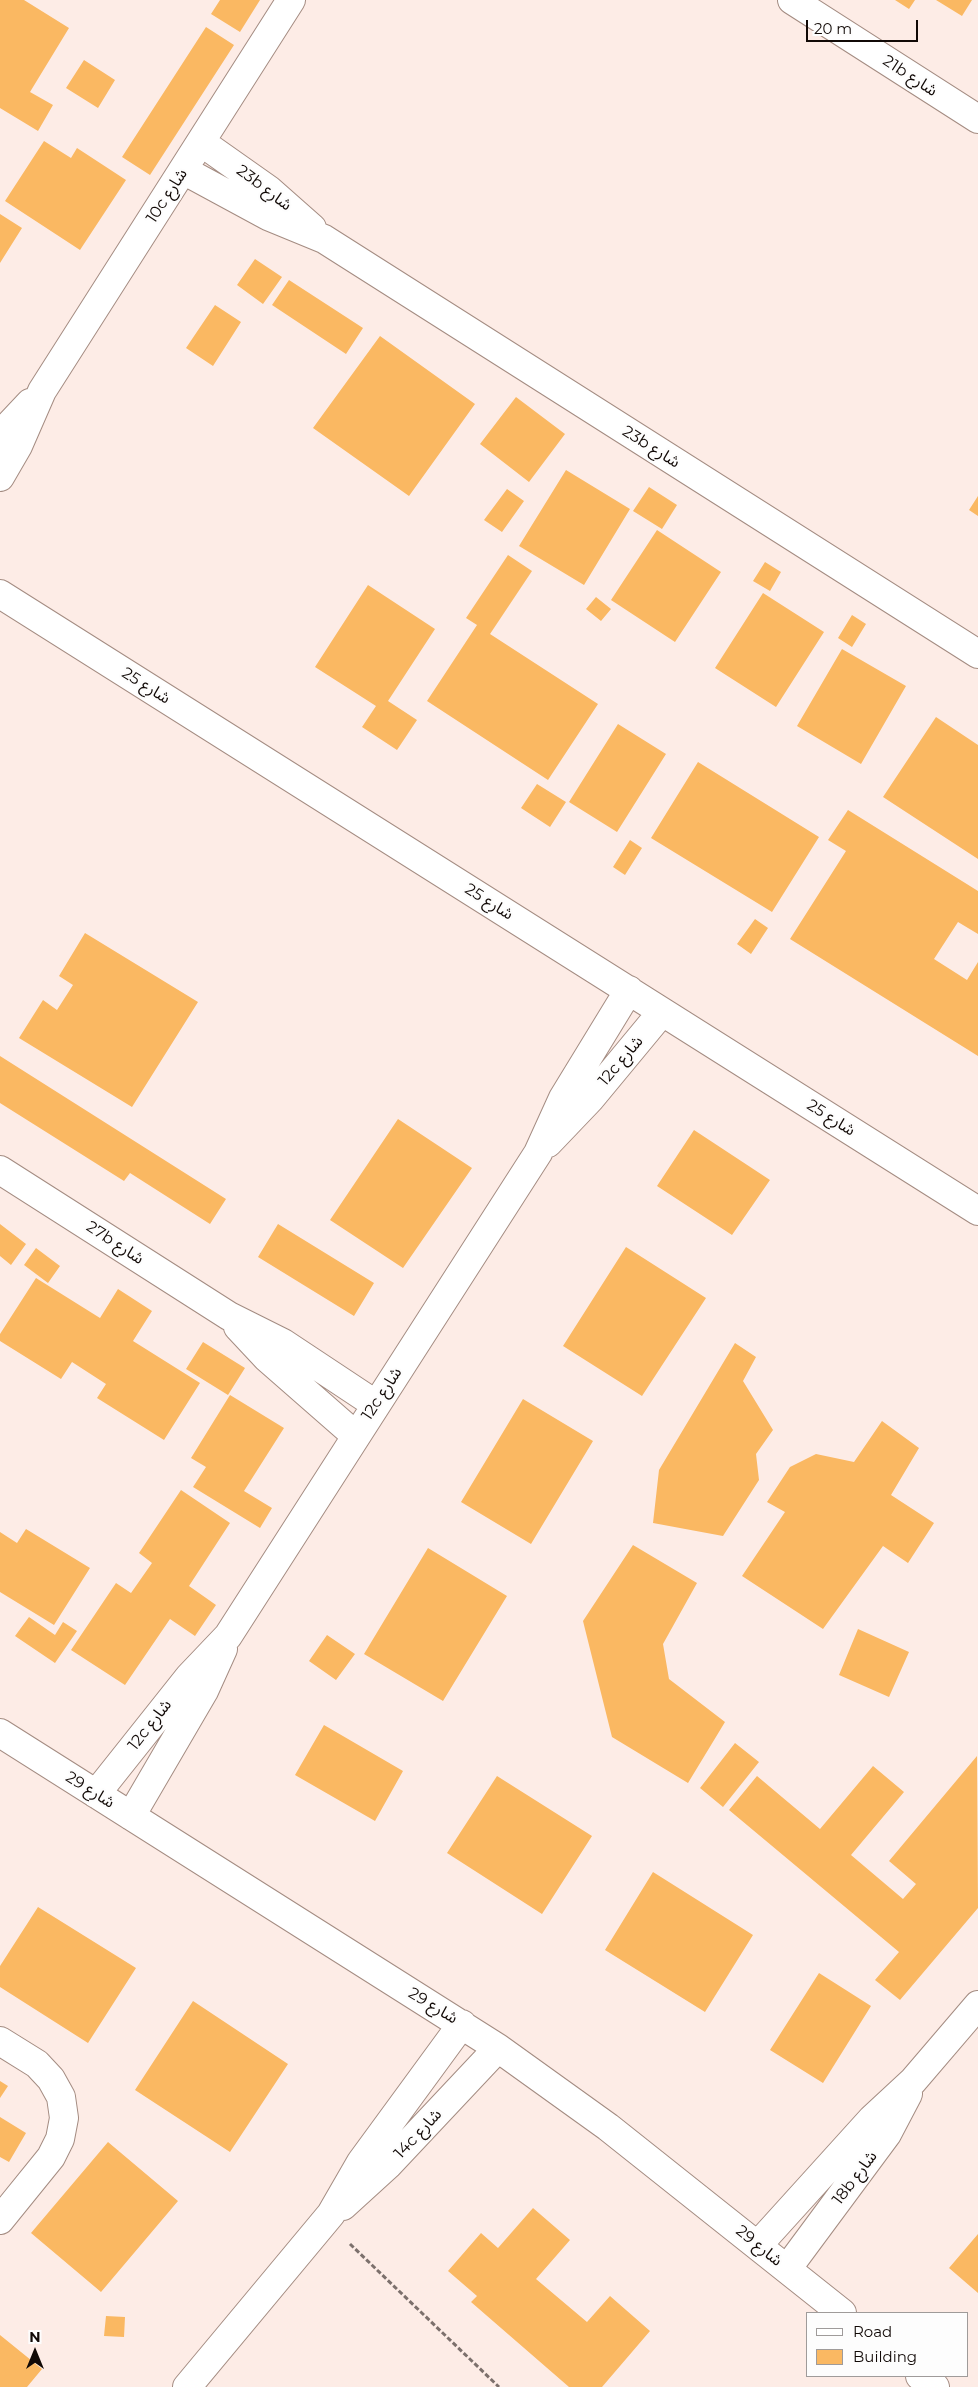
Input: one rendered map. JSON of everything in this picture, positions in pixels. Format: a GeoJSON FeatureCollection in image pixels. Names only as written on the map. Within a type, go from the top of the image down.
{"type":"FeatureCollection","features":[{"type":"Feature","properties":{"kind":"street","name":"10c شارع"},"geometry":{"type":"LineString","coordinates":[[0,477],[18,446],[42,392],[291,0]]}},
{"type":"Feature","properties":{"kind":"street","name":"21b شارع"},"geometry":{"type":"LineString","coordinates":[[792,0],[978,119]]}},
{"type":"Feature","properties":{"kind":"street","name":"23b شارع"},"geometry":{"type":"LineString","coordinates":[[201,142],[269,190],[324,239],[978,654]]}},
{"type":"Feature","properties":{"kind":"street","name":"23b شارع"},"geometry":{"type":"LineString","coordinates":[[183,170],[274,219],[324,239]]}},
{"type":"Feature","properties":{"kind":"street","name":"10c شارع"},"geometry":{"type":"LineString","coordinates":[[0,435],[42,392]]}},
{"type":"Feature","properties":{"kind":"street","name":"شارع 25"},"geometry":{"type":"LineString","coordinates":[[0,594],[978,1210]]}},
{"type":"Feature","properties":{"kind":"street","name":"12c شارع"},"geometry":{"type":"LineString","coordinates":[[131,1816],[204,1691],[228,1636],[538,1152],[563,1098],[629,990]]}},
{"type":"Feature","properties":{"kind":"street","name":"12c شارع"},"geometry":{"type":"LineString","coordinates":[[538,1152],[578,1113],[662,1012]]}},
{"type":"Feature","properties":{"kind":"street","name":"27b شارع"},"geometry":{"type":"LineString","coordinates":[[0,1170],[229,1316],[283,1343],[375,1404]]}},
{"type":"Feature","properties":{"kind":"street","name":"27b شارع"},"geometry":{"type":"LineString","coordinates":[[229,1316],[267,1358],[355,1436]]}},
{"type":"Feature","properties":{"kind":"street","name":"12c شارع"},"geometry":{"type":"LineString","coordinates":[[96,1794],[188,1677],[228,1636]]}},
{"type":"Feature","properties":{"kind":"street","name":"شارع 29"},"geometry":{"type":"LineString","coordinates":[[0,1733],[498,2048],[594,2116],[841,2312]]}},
{"type":"Feature","properties":{"kind":"street","name":"18b شارع"},"geometry":{"type":"LineString","coordinates":[[758,2245],[872,2119],[913,2081],[978,2005]]}},
{"type":"Feature","properties":{"kind":"street","name":"14c شارع"},"geometry":{"type":"LineString","coordinates":[[329,2218],[361,2162],[462,2024]]}},
{"type":"Feature","properties":{"kind":"street"},"geometry":{"type":"LineString","coordinates":[[0,2041],[37,2064],[51,2079],[61,2097],[64,2118],[60,2139],[51,2157],[0,2220]]}},
{"type":"Feature","properties":{"kind":"street","name":"14c شارع"},"geometry":{"type":"LineString","coordinates":[[187,2387],[329,2218],[388,2165],[498,2048]]}},
{"type":"Feature","properties":{"kind":"street","name":"18b شارع"},"geometry":{"type":"LineString","coordinates":[[787,2270],[887,2134],[913,2081]]}},
{"type":"Feature","properties":{"kind":"street"},"geometry":{"type":"LineString","coordinates":[[921,2377],[935,2387]]}},
{"type":"Feature","properties":{"kind":"path"},"geometry":{"type":"LineString","coordinates":[[329,2218],[499,2387]]}},
{"type":"Feature","properties":{"kind":"building"},"geometry":{"type":"Polygon","coordinates":[[[0,0],[24,0],[69,28],[30,92],[53,105],[38,131],[0,108],[0,0]]]}},
{"type":"Feature","properties":{"kind":"building"},"geometry":{"type":"Polygon","coordinates":[[[220,0],[260,0],[240,32],[211,14],[220,0]]]}},
{"type":"Feature","properties":{"kind":"building"},"geometry":{"type":"Polygon","coordinates":[[[895,0],[915,0],[909,9],[895,0]]]}},
{"type":"Feature","properties":{"kind":"building"},"geometry":{"type":"Polygon","coordinates":[[[936,0],[972,0],[962,16],[936,0]]]}},
{"type":"Feature","properties":{"kind":"building"},"geometry":{"type":"Polygon","coordinates":[[[206,27],[234,45],[150,175],[122,157],[206,27]]]}},
{"type":"Feature","properties":{"kind":"building"},"geometry":{"type":"Polygon","coordinates":[[[84,60],[115,80],[98,108],[66,88],[84,60]]]}},
{"type":"Feature","properties":{"kind":"building"},"geometry":{"type":"Polygon","coordinates":[[[44,141],[71,158],[77,148],[126,180],[80,250],[5,201],[44,141]]]}},
{"type":"Feature","properties":{"kind":"building"},"geometry":{"type":"Polygon","coordinates":[[[0,214],[22,228],[0,263],[0,214]]]}},
{"type":"Feature","properties":{"kind":"building"},"geometry":{"type":"Polygon","coordinates":[[[255,259],[282,277],[263,304],[237,285],[255,259]]]}},
{"type":"Feature","properties":{"kind":"building"},"geometry":{"type":"Polygon","coordinates":[[[289,280],[363,328],[346,354],[272,305],[289,280]]]}},
{"type":"Feature","properties":{"kind":"building"},"geometry":{"type":"Polygon","coordinates":[[[215,305],[241,322],[213,366],[186,348],[215,305]]]}},
{"type":"Feature","properties":{"kind":"building"},"geometry":{"type":"Polygon","coordinates":[[[380,336],[475,404],[409,496],[313,428],[380,336]]]}},
{"type":"Feature","properties":{"kind":"building"},"geometry":{"type":"Polygon","coordinates":[[[516,397],[565,434],[529,482],[480,444],[516,397]]]}},
{"type":"Feature","properties":{"kind":"building"},"geometry":{"type":"Polygon","coordinates":[[[566,470],[630,509],[584,585],[519,546],[566,470]]]}},
{"type":"Feature","properties":{"kind":"building"},"geometry":{"type":"Polygon","coordinates":[[[649,487],[677,505],[662,529],[633,511],[649,487]]]}},
{"type":"Feature","properties":{"kind":"building"},"geometry":{"type":"Polygon","coordinates":[[[507,489],[524,501],[502,532],[484,520],[507,489]]]}},
{"type":"Feature","properties":{"kind":"building"},"geometry":{"type":"Polygon","coordinates":[[[978,496],[978,516],[969,510],[978,496]]]}},
{"type":"Feature","properties":{"kind":"building"},"geometry":{"type":"Polygon","coordinates":[[[657,530],[721,572],[675,642],[611,600],[657,530]]]}},
{"type":"Feature","properties":{"kind":"building"},"geometry":{"type":"Polygon","coordinates":[[[508,555],[532,571],[490,634],[598,704],[548,780],[427,701],[477,625],[466,618],[508,555]]]}},
{"type":"Feature","properties":{"kind":"building"},"geometry":{"type":"Polygon","coordinates":[[[765,562],[781,572],[770,591],[753,581],[765,562]]]}},
{"type":"Feature","properties":{"kind":"building"},"geometry":{"type":"Polygon","coordinates":[[[368,585],[435,629],[388,701],[417,720],[397,750],[362,727],[376,706],[315,667],[368,585]]]}},
{"type":"Feature","properties":{"kind":"building"},"geometry":{"type":"Polygon","coordinates":[[[763,593],[824,632],[776,707],[715,668],[763,593]]]}},
{"type":"Feature","properties":{"kind":"building"},"geometry":{"type":"Polygon","coordinates":[[[596,597],[611,609],[601,621],[586,609],[596,597]]]}},
{"type":"Feature","properties":{"kind":"building"},"geometry":{"type":"Polygon","coordinates":[[[852,615],[866,624],[852,647],[838,638],[852,615]]]}},
{"type":"Feature","properties":{"kind":"building"},"geometry":{"type":"Polygon","coordinates":[[[842,649],[906,686],[861,764],[797,726],[842,649]]]}},
{"type":"Feature","properties":{"kind":"building"},"geometry":{"type":"Polygon","coordinates":[[[936,717],[978,745],[978,859],[883,797],[936,717]]]}},
{"type":"Feature","properties":{"kind":"building"},"geometry":{"type":"Polygon","coordinates":[[[618,724],[666,754],[617,832],[569,802],[618,724]]]}},
{"type":"Feature","properties":{"kind":"building"},"geometry":{"type":"Polygon","coordinates":[[[698,762],[819,837],[772,912],[651,838],[698,762]]]}},
{"type":"Feature","properties":{"kind":"building"},"geometry":{"type":"Polygon","coordinates":[[[537,784],[566,802],[550,827],[521,808],[537,784]]]}},
{"type":"Feature","properties":{"kind":"building"},"geometry":{"type":"Polygon","coordinates":[[[848,810],[978,891],[978,934],[958,922],[934,959],[967,980],[978,962],[978,1056],[790,939],[846,851],[828,840],[848,810]]]}},
{"type":"Feature","properties":{"kind":"building"},"geometry":{"type":"Polygon","coordinates":[[[630,840],[642,848],[625,875],[613,867],[630,840]]]}},
{"type":"Feature","properties":{"kind":"building"},"geometry":{"type":"Polygon","coordinates":[[[755,919],[768,928],[751,954],[737,944],[755,919]]]}},
{"type":"Feature","properties":{"kind":"building"},"geometry":{"type":"Polygon","coordinates":[[[85,933],[198,1002],[132,1107],[19,1038],[43,1000],[57,1010],[73,985],[59,976],[85,933]]]}},
{"type":"Feature","properties":{"kind":"building"},"geometry":{"type":"Polygon","coordinates":[[[0,1056],[226,1199],[210,1224],[130,1173],[124,1181],[0,1103],[0,1056]]]}},
{"type":"Feature","properties":{"kind":"building"},"geometry":{"type":"Polygon","coordinates":[[[398,1119],[472,1168],[403,1268],[330,1220],[398,1119]]]}},
{"type":"Feature","properties":{"kind":"building"},"geometry":{"type":"Polygon","coordinates":[[[694,1130],[770,1180],[732,1235],[657,1186],[694,1130]]]}},
{"type":"Feature","properties":{"kind":"building"},"geometry":{"type":"Polygon","coordinates":[[[0,1224],[26,1244],[11,1265],[0,1256],[0,1224]]]}},
{"type":"Feature","properties":{"kind":"building"},"geometry":{"type":"Polygon","coordinates":[[[278,1224],[374,1283],[354,1316],[258,1257],[278,1224]]]}},
{"type":"Feature","properties":{"kind":"building"},"geometry":{"type":"Polygon","coordinates":[[[626,1247],[706,1298],[642,1396],[563,1346],[626,1247]]]}},
{"type":"Feature","properties":{"kind":"building"},"geometry":{"type":"Polygon","coordinates":[[[36,1248],[60,1266],[48,1283],[24,1265],[36,1248]]]}},
{"type":"Feature","properties":{"kind":"building"},"geometry":{"type":"Polygon","coordinates":[[[36,1278],[100,1318],[118,1289],[152,1311],[133,1341],[200,1383],[164,1440],[97,1398],[106,1384],[72,1362],[61,1379],[0,1341],[0,1334],[36,1278]]]}},
{"type":"Feature","properties":{"kind":"building"},"geometry":{"type":"Polygon","coordinates":[[[203,1342],[245,1368],[228,1395],[186,1369],[203,1342]]]}},
{"type":"Feature","properties":{"kind":"building"},"geometry":{"type":"Polygon","coordinates":[[[735,1343],[756,1357],[743,1381],[773,1430],[756,1454],[759,1480],[723,1536],[653,1523],[659,1470],[735,1343]]]}},
{"type":"Feature","properties":{"kind":"building"},"geometry":{"type":"Polygon","coordinates":[[[230,1395],[284,1428],[244,1491],[272,1508],[260,1528],[193,1487],[206,1467],[191,1458],[230,1395]]]}},
{"type":"Feature","properties":{"kind":"building"},"geometry":{"type":"Polygon","coordinates":[[[523,1399],[593,1441],[531,1544],[461,1502],[523,1399]]]}},
{"type":"Feature","properties":{"kind":"building"},"geometry":{"type":"Polygon","coordinates":[[[882,1421],[919,1448],[891,1495],[934,1523],[908,1563],[883,1546],[823,1629],[742,1576],[785,1512],[767,1502],[790,1467],[816,1454],[854,1462],[882,1421]]]}},
{"type":"Feature","properties":{"kind":"building"},"geometry":{"type":"Polygon","coordinates":[[[181,1490],[230,1523],[189,1586],[216,1605],[195,1636],[170,1619],[125,1685],[71,1650],[116,1583],[131,1593],[152,1563],[139,1553],[181,1490]]]}},
{"type":"Feature","properties":{"kind":"building"},"geometry":{"type":"Polygon","coordinates":[[[26,1529],[90,1568],[54,1625],[0,1592],[0,1532],[17,1543],[26,1529]]]}},
{"type":"Feature","properties":{"kind":"building"},"geometry":{"type":"Polygon","coordinates":[[[633,1545],[697,1583],[663,1644],[669,1679],[725,1722],[688,1783],[612,1737],[583,1621],[633,1545]]]}},
{"type":"Feature","properties":{"kind":"building"},"geometry":{"type":"Polygon","coordinates":[[[428,1548],[507,1596],[443,1701],[364,1654],[428,1548]]]}},
{"type":"Feature","properties":{"kind":"building"},"geometry":{"type":"Polygon","coordinates":[[[29,1617],[55,1635],[63,1622],[77,1631],[55,1663],[15,1636],[29,1617]]]}},
{"type":"Feature","properties":{"kind":"building"},"geometry":{"type":"Polygon","coordinates":[[[858,1629],[909,1652],[889,1697],[839,1675],[858,1629]]]}},
{"type":"Feature","properties":{"kind":"building"},"geometry":{"type":"Polygon","coordinates":[[[327,1635],[355,1654],[336,1680],[309,1661],[327,1635]]]}},
{"type":"Feature","properties":{"kind":"building"},"geometry":{"type":"Polygon","coordinates":[[[324,1725],[403,1771],[375,1821],[295,1775],[324,1725]]]}},
{"type":"Feature","properties":{"kind":"building"},"geometry":{"type":"Polygon","coordinates":[[[735,1743],[759,1762],[723,1807],[700,1788],[735,1743]]]}},
{"type":"Feature","properties":{"kind":"building"},"geometry":{"type":"Polygon","coordinates":[[[977,1756],[978,1908],[900,2000],[875,1980],[899,1952],[729,1810],[757,1776],[820,1829],[873,1766],[904,1792],[851,1855],[903,1899],[916,1884],[889,1861],[977,1756]]]}},
{"type":"Feature","properties":{"kind":"building"},"geometry":{"type":"Polygon","coordinates":[[[497,1776],[592,1836],[542,1914],[447,1853],[497,1776]]]}},
{"type":"Feature","properties":{"kind":"building"},"geometry":{"type":"Polygon","coordinates":[[[653,1872],[753,1935],[705,2012],[605,1950],[653,1872]]]}},
{"type":"Feature","properties":{"kind":"building"},"geometry":{"type":"Polygon","coordinates":[[[38,1907],[136,1968],[88,2043],[0,1987],[0,1966],[38,1907]]]}},
{"type":"Feature","properties":{"kind":"building"},"geometry":{"type":"Polygon","coordinates":[[[819,1973],[871,2006],[823,2083],[770,2050],[819,1973]]]}},
{"type":"Feature","properties":{"kind":"building"},"geometry":{"type":"Polygon","coordinates":[[[193,2001],[288,2064],[230,2152],[135,2090],[193,2001]]]}},
{"type":"Feature","properties":{"kind":"building"},"geometry":{"type":"Polygon","coordinates":[[[0,2081],[8,2086],[0,2098],[0,2081]]]}},
{"type":"Feature","properties":{"kind":"building"},"geometry":{"type":"Polygon","coordinates":[[[0,2117],[26,2133],[9,2162],[0,2157],[0,2117]]]}},
{"type":"Feature","properties":{"kind":"building"},"geometry":{"type":"Polygon","coordinates":[[[108,2142],[178,2201],[101,2292],[31,2233],[108,2142]]]}},
{"type":"Feature","properties":{"kind":"building"},"geometry":{"type":"Polygon","coordinates":[[[533,2208],[570,2240],[536,2279],[587,2322],[610,2296],[650,2331],[602,2387],[569,2387],[471,2302],[477,2296],[448,2271],[481,2233],[498,2248],[533,2208]]]}},
{"type":"Feature","properties":{"kind":"building"},"geometry":{"type":"Polygon","coordinates":[[[978,2234],[978,2293],[949,2268],[978,2234]]]}},
{"type":"Feature","properties":{"kind":"building"},"geometry":{"type":"Polygon","coordinates":[[[106,2316],[125,2317],[124,2337],[104,2336],[106,2316]]]}},
{"type":"Feature","properties":{"kind":"building"},"geometry":{"type":"Polygon","coordinates":[[[0,2335],[42,2369],[27,2387],[0,2387],[0,2335]]]}}]}
